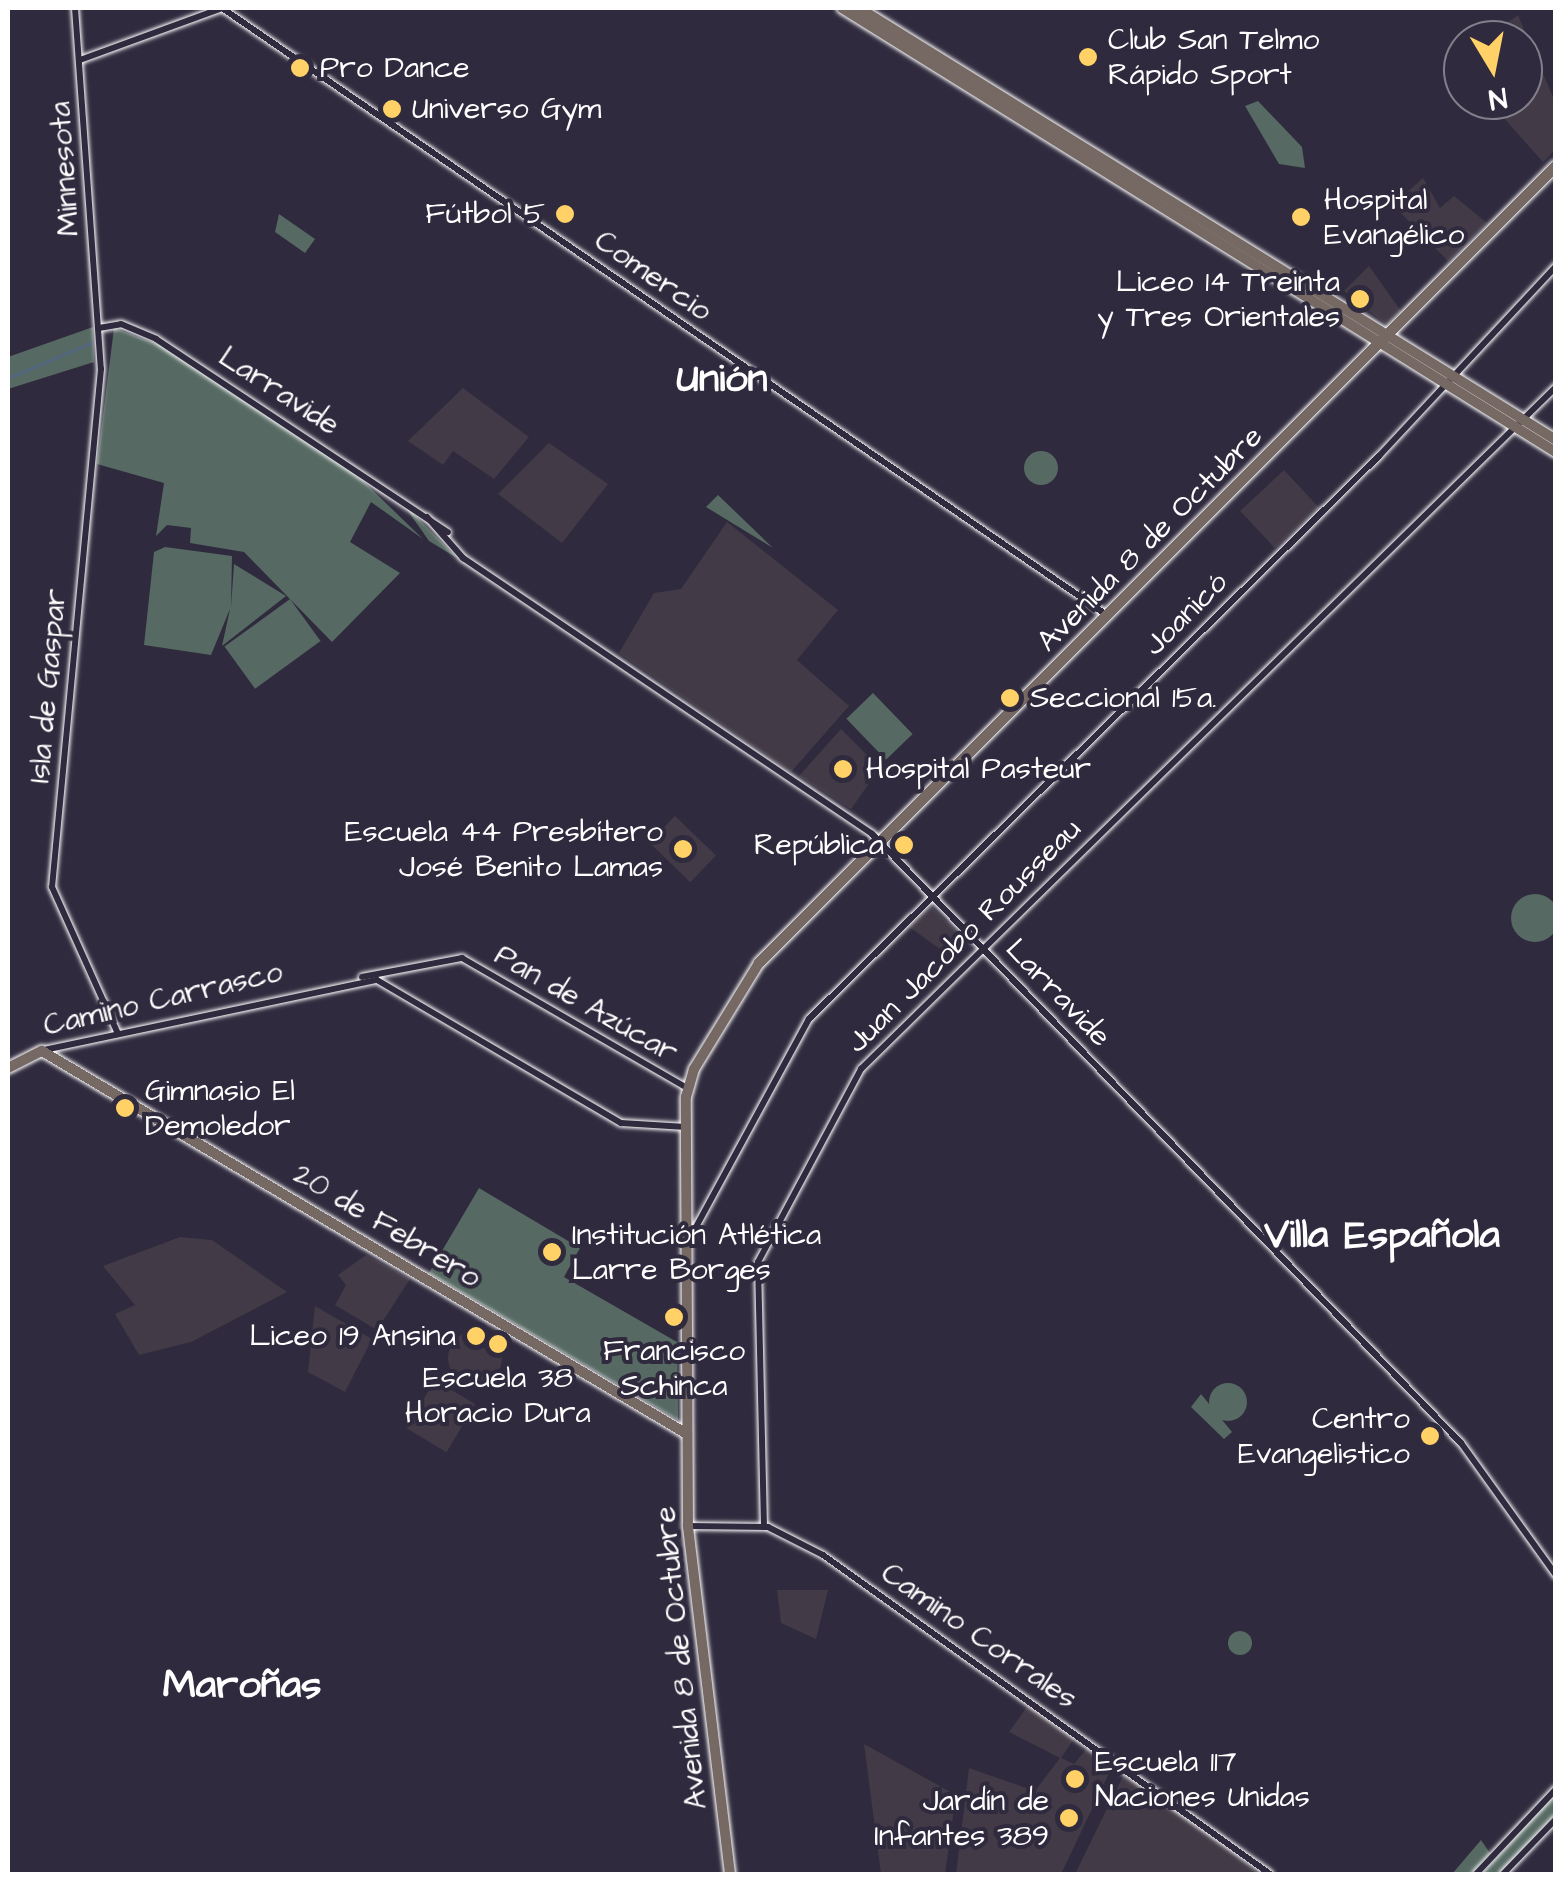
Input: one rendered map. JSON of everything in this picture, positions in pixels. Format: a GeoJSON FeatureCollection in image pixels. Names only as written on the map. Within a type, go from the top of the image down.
{"type":"FeatureCollection","features":[{"type":"Feature","properties":{"kind":"main road"},"geometry":{"type":"LineString","coordinates":[[842,8],[1251,260],[1388,339],[1409,358],[1450,379]]}},
{"type":"Feature","properties":{"kind":"main road"},"geometry":{"type":"LineString","coordinates":[[859,8],[1298,276],[1556,452]]}},
{"type":"Feature","properties":{"kind":"main road","name":"Avenida 8 de Octubre"},"geometry":{"type":"LineString","coordinates":[[730,1874],[688,1526],[686,1088],[760,963],[1388,339],[1556,166]]}},
{"type":"Feature","properties":{"kind":"main road"},"geometry":{"type":"LineString","coordinates":[[1251,260],[1298,276]]}},
{"type":"Feature","properties":{"kind":"main road"},"geometry":{"type":"LineString","coordinates":[[1515,421],[1556,442]]}},
{"type":"Feature","properties":{"kind":"main road"},"geometry":{"type":"LineString","coordinates":[[55,1047],[61,1062]]}},
{"type":"Feature","properties":{"kind":"main road","name":"20 de Febrero"},"geometry":{"type":"LineString","coordinates":[[42,1051],[687,1434]]}},
{"type":"Feature","properties":{"kind":"main road","name":"Camino Carrasco"},"geometry":{"type":"LineString","coordinates":[[8,1068],[42,1051]]}},
{"type":"Feature","properties":{"kind":"street","name":"Minnesota"},"geometry":{"type":"LineString","coordinates":[[75,8],[99,328]]}},
{"type":"Feature","properties":{"kind":"street"},"geometry":{"type":"LineString","coordinates":[[205,18],[211,8]]}},
{"type":"Feature","properties":{"kind":"street"},"geometry":{"type":"LineString","coordinates":[[80,60],[205,18],[222,8]]}},
{"type":"Feature","properties":{"kind":"street","name":"Comercio"},"geometry":{"type":"LineString","coordinates":[[222,8],[1108,616]]}},
{"type":"Feature","properties":{"kind":"street","name":"Joanicó"},"geometry":{"type":"LineString","coordinates":[[687,1244],[808,1019],[1450,379],[1556,266]]}},
{"type":"Feature","properties":{"kind":"street","name":"Larravide"},"geometry":{"type":"LineString","coordinates":[[99,328],[121,324],[156,338],[448,532],[463,558],[880,842],[1462,1443],[1556,1576]]}},
{"type":"Feature","properties":{"kind":"street","name":"Isla de Gaspar"},"geometry":{"type":"LineString","coordinates":[[99,328],[52,888],[118,1034]]}},
{"type":"Feature","properties":{"kind":"street","name":"Juan Jacobo Rousseau"},"geometry":{"type":"LineString","coordinates":[[764,1527],[758,1262],[861,1068],[1515,421],[1556,386]]}},
{"type":"Feature","properties":{"kind":"street","name":"Camino Carrasco"},"geometry":{"type":"LineString","coordinates":[[42,1051],[462,958]]}},
{"type":"Feature","properties":{"kind":"street","name":"Pan de Azúcar"},"geometry":{"type":"LineString","coordinates":[[462,958],[686,1088]]}},
{"type":"Feature","properties":{"kind":"street","name":"Camino Carrasco"},"geometry":{"type":"LineString","coordinates":[[332,986],[377,980],[621,1123],[686,1126]]}},
{"type":"Feature","properties":{"kind":"street"},"geometry":{"type":"LineString","coordinates":[[758,1262],[768,1245]]}},
{"type":"Feature","properties":{"kind":"street","name":"Camino Corrales"},"geometry":{"type":"LineString","coordinates":[[688,1526],[764,1527],[830,1560],[1270,1874]]}},
{"type":"Feature","properties":{"kind":"street"},"geometry":{"type":"LineString","coordinates":[[1476,1874],[1556,1789]]}},
{"type":"Feature","properties":{"kind":"street"},"geometry":{"type":"LineString","coordinates":[[1503,1874],[1556,1819]]}},
{"type":"Feature","properties":{"kind":"shaded area"},"geometry":{"type":"Polygon","coordinates":[[[1543,74],[1556,104],[1555,150],[1543,162],[1506,120],[1543,120],[1543,74]]]}},
{"type":"Feature","properties":{"kind":"shaded area"},"geometry":{"type":"Polygon","coordinates":[[[1423,178],[1440,208],[1454,196],[1487,223],[1448,261],[1393,205],[1423,178]]]}},
{"type":"Feature","properties":{"kind":"shaded area"},"geometry":{"type":"Polygon","coordinates":[[[1369,266],[1401,311],[1387,325],[1344,291],[1369,266]]]}},
{"type":"Feature","properties":{"kind":"shaded area"},"geometry":{"type":"Polygon","coordinates":[[[463,388],[529,437],[494,479],[453,451],[443,465],[408,441],[463,388]]]}},
{"type":"Feature","properties":{"kind":"shaded area"},"geometry":{"type":"Polygon","coordinates":[[[549,443],[608,484],[562,543],[498,494],[549,443]]]}},
{"type":"Feature","properties":{"kind":"shaded area"},"geometry":{"type":"Polygon","coordinates":[[[1284,470],[1319,507],[1275,548],[1240,511],[1284,470]]]}},
{"type":"Feature","properties":{"kind":"shaded area"},"geometry":{"type":"Polygon","coordinates":[[[727,522],[838,610],[797,660],[849,706],[791,772],[619,653],[654,593],[681,589],[727,522]]]}},
{"type":"Feature","properties":{"kind":"shaded area","name":"Hospital Pasteur"},"geometry":{"type":"Polygon","coordinates":[[[841,729],[880,768],[851,809],[799,776],[841,729]]]}},
{"type":"Feature","properties":{"kind":"shaded area","name":"Escuela 44 Presbítero José Benito Lamas"},"geometry":{"type":"Polygon","coordinates":[[[675,816],[716,856],[690,882],[649,843],[675,816]]]}},
{"type":"Feature","properties":{"kind":"shaded area"},"geometry":{"type":"Polygon","coordinates":[[[931,906],[963,938],[947,954],[909,927],[931,906]]]}},
{"type":"Feature","properties":{"kind":"shaded area"},"geometry":{"type":"Polygon","coordinates":[[[180,1237],[212,1240],[287,1292],[191,1342],[139,1355],[115,1314],[135,1305],[103,1266],[180,1237]]]}},
{"type":"Feature","properties":{"kind":"shaded area"},"geometry":{"type":"Polygon","coordinates":[[[366,1255],[410,1279],[377,1330],[335,1305],[346,1285],[338,1275],[366,1255]]]}},
{"type":"Feature","properties":{"kind":"shaded area"},"geometry":{"type":"Polygon","coordinates":[[[315,1306],[372,1339],[345,1392],[308,1372],[315,1306]]]}},
{"type":"Feature","properties":{"kind":"shaded area"},"geometry":{"type":"Polygon","coordinates":[[[475,1331],[494,1339],[502,1358],[494,1377],[475,1385],[456,1377],[448,1358],[456,1339],[475,1331]]]}},
{"type":"Feature","properties":{"kind":"shaded area"},"geometry":{"type":"Polygon","coordinates":[[[435,1380],[475,1404],[446,1452],[406,1428],[435,1380]]]}},
{"type":"Feature","properties":{"kind":"shaded area"},"geometry":{"type":"Polygon","coordinates":[[[777,1590],[828,1590],[816,1639],[781,1623],[777,1590]]]}},
{"type":"Feature","properties":{"kind":"shaded area"},"geometry":{"type":"Polygon","coordinates":[[[1029,1704],[1076,1736],[1061,1758],[1074,1764],[1088,1747],[1112,1767],[1061,1874],[956,1874],[969,1768],[1035,1791],[1060,1758],[1009,1732],[1029,1704]]]}},
{"type":"Feature","properties":{"kind":"shaded area"},"geometry":{"type":"Polygon","coordinates":[[[864,1744],[956,1795],[945,1874],[881,1874],[864,1744]]]}},
{"type":"Feature","properties":{"kind":"shaded area"},"geometry":{"type":"Polygon","coordinates":[[[1125,1772],[1227,1847],[1259,1874],[1075,1874],[1125,1772]]]}},
{"type":"Feature","properties":{"kind":"green space"},"geometry":{"type":"Polygon","coordinates":[[[1258,101],[1302,147],[1305,168],[1279,164],[1245,106],[1258,101]]]}},
{"type":"Feature","properties":{"kind":"green space"},"geometry":{"type":"Polygon","coordinates":[[[279,214],[315,239],[305,253],[275,232],[279,214]]]}},
{"type":"Feature","properties":{"kind":"green space"},"geometry":{"type":"Polygon","coordinates":[[[93,327],[94,362],[8,389],[8,357],[93,327]]]}},
{"type":"Feature","properties":{"kind":"green space"},"geometry":{"type":"Polygon","coordinates":[[[114,328],[162,346],[402,502],[457,558],[429,541],[406,508],[362,480],[423,539],[371,502],[350,542],[400,573],[332,642],[244,552],[190,543],[191,528],[167,525],[156,536],[164,483],[97,464],[114,328]]]}},
{"type":"Feature","properties":{"kind":"green space"},"geometry":{"type":"Polygon","coordinates":[[[1041,451],[1053,456],[1058,468],[1053,480],[1041,485],[1029,480],[1024,468],[1029,456],[1041,451]]]}},
{"type":"Feature","properties":{"kind":"green space"},"geometry":{"type":"Polygon","coordinates":[[[718,495],[773,548],[706,507],[718,495]]]}},
{"type":"Feature","properties":{"kind":"green space"},"geometry":{"type":"Polygon","coordinates":[[[165,547],[232,556],[231,607],[234,564],[286,596],[222,646],[230,609],[211,655],[144,645],[154,552],[165,547]]]}},
{"type":"Feature","properties":{"kind":"green space"},"geometry":{"type":"Polygon","coordinates":[[[290,599],[321,641],[255,689],[224,647],[290,599]]]}},
{"type":"Feature","properties":{"kind":"green space"},"geometry":{"type":"Polygon","coordinates":[[[873,693],[913,734],[886,760],[846,719],[873,693]]]}},
{"type":"Feature","properties":{"kind":"green space"},"geometry":{"type":"Polygon","coordinates":[[[1535,894],[1552,901],[1559,918],[1552,935],[1535,942],[1518,935],[1511,918],[1518,901],[1535,894]]]}},
{"type":"Feature","properties":{"kind":"green space"},"geometry":{"type":"Polygon","coordinates":[[[479,1188],[580,1248],[564,1277],[677,1342],[678,1420],[429,1273],[479,1188]]]}},
{"type":"Feature","properties":{"kind":"green space"},"geometry":{"type":"Polygon","coordinates":[[[1228,1383],[1241,1389],[1247,1402],[1241,1415],[1228,1421],[1215,1415],[1209,1402],[1215,1389],[1228,1383]]]}},
{"type":"Feature","properties":{"kind":"green space"},"geometry":{"type":"Polygon","coordinates":[[[1201,1394],[1232,1432],[1224,1439],[1191,1407],[1201,1394]]]}},
{"type":"Feature","properties":{"kind":"green space"},"geometry":{"type":"Polygon","coordinates":[[[1240,1631],[1252,1643],[1240,1655],[1228,1643],[1240,1631]]]}},
{"type":"Feature","properties":{"kind":"green space"},"geometry":{"type":"Polygon","coordinates":[[[1555,1794],[1555,1814],[1500,1874],[1482,1874],[1555,1794]]]}},
{"type":"Feature","properties":{"kind":"green space"},"geometry":{"type":"Polygon","coordinates":[[[1481,1840],[1490,1853],[1471,1874],[1452,1874],[1481,1840]]]}},
{"type":"Feature","properties":{"kind":"waterway"},"geometry":{"type":"LineString","coordinates":[[8,378],[91,343]]}},
{"type":"Feature","properties":{"kind":"place","name":"Club San Telmo Rápido Sport"},"geometry":{"type":"Point","coordinates":[1088,57]}},
{"type":"Feature","properties":{"kind":"place","name":"Pro Dance"},"geometry":{"type":"Point","coordinates":[300,68]}},
{"type":"Feature","properties":{"kind":"place","name":"Universo Gym"},"geometry":{"type":"Point","coordinates":[392,109]}},
{"type":"Feature","properties":{"kind":"place","name":"Fútbol 5"},"geometry":{"type":"Point","coordinates":[565,214]}},
{"type":"Feature","properties":{"kind":"place","name":"Hospital Evangélico"},"geometry":{"type":"Point","coordinates":[1301,217]}},
{"type":"Feature","properties":{"kind":"place","name":"Liceo 14 Treinta y Tres Orientales"},"geometry":{"type":"Point","coordinates":[1360,299]}},
{"type":"Feature","properties":{"kind":"place","name":"Seccional 15a."},"geometry":{"type":"Point","coordinates":[1010,698]}},
{"type":"Feature","properties":{"kind":"place","name":"Hospital Pasteur"},"geometry":{"type":"Point","coordinates":[843,769]}},
{"type":"Feature","properties":{"kind":"place","name":"República"},"geometry":{"type":"Point","coordinates":[904,845]}},
{"type":"Feature","properties":{"kind":"place","name":"Escuela 44 Presbítero José Benito Lamas"},"geometry":{"type":"Point","coordinates":[683,849]}},
{"type":"Feature","properties":{"kind":"place","name":"Gimnasio El Demoledor"},"geometry":{"type":"Point","coordinates":[125,1108]}},
{"type":"Feature","properties":{"kind":"place","name":"Institución Atlética Larre Borges"},"geometry":{"type":"Point","coordinates":[552,1252]}},
{"type":"Feature","properties":{"kind":"place","name":"Francisco Schinca"},"geometry":{"type":"Point","coordinates":[674,1317]}},
{"type":"Feature","properties":{"kind":"place","name":"Liceo 19 Ansina"},"geometry":{"type":"Point","coordinates":[476,1336]}},
{"type":"Feature","properties":{"kind":"place","name":"Escuela 38 Horacio Dura"},"geometry":{"type":"Point","coordinates":[498,1344]}},
{"type":"Feature","properties":{"kind":"place","name":"Centro Evangelistico"},"geometry":{"type":"Point","coordinates":[1430,1436]}},
{"type":"Feature","properties":{"kind":"place","name":"Escuela 117 Naciones Unidas"},"geometry":{"type":"Point","coordinates":[1075,1779]}},
{"type":"Feature","properties":{"kind":"place","name":"Jardín de Infantes 389"},"geometry":{"type":"Point","coordinates":[1069,1818]}},
{"type":"Feature","properties":{"kind":"district","name":"Unión"},"geometry":{"type":"Point","coordinates":[722,380]}},
{"type":"Feature","properties":{"kind":"district","name":"Villa Española"},"geometry":{"type":"Point","coordinates":[1382,1236]}},
{"type":"Feature","properties":{"kind":"district","name":"Maroñas"},"geometry":{"type":"Point","coordinates":[242,1686]}}]}
